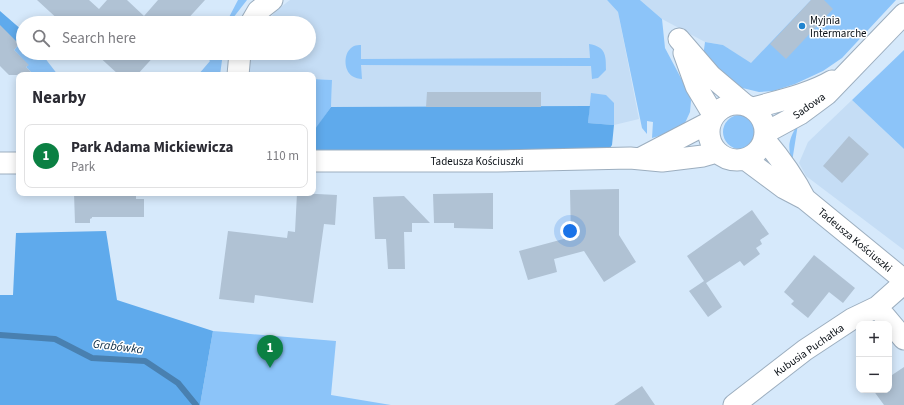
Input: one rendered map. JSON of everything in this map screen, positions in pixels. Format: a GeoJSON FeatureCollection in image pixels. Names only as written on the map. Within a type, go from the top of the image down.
{"type":"FeatureCollection","features":[{"type":"Feature","properties":{"kind":"street"},"geometry":{"type":"LineString","coordinates":[[255,16],[258,11],[272,0]]}},
{"type":"Feature","properties":{"kind":"street","name":"Sadowa"},"geometry":{"type":"LineString","coordinates":[[765,136],[800,114],[827,94],[904,14]]}},
{"type":"Feature","properties":{"kind":"street"},"geometry":{"type":"LineString","coordinates":[[679,39],[711,76],[749,106],[760,115],[764,124],[765,136],[757,152],[745,159],[735,160],[726,158],[717,152],[712,145],[710,138],[712,119],[696,86],[679,39]]}},
{"type":"Feature","properties":{"kind":"street"},"geometry":{"type":"LineString","coordinates":[[238,72],[239,60]]}},
{"type":"Feature","properties":{"kind":"street","name":"Sadowa"},"geometry":{"type":"LineString","coordinates":[[749,106],[792,97],[822,86],[848,72]]}},
{"type":"Feature","properties":{"kind":"street"},"geometry":{"type":"LineString","coordinates":[[712,119],[727,105],[735,103],[749,106]]}},
{"type":"Feature","properties":{"kind":"street","name":"Tadeusza Kościuszki"},"geometry":{"type":"LineString","coordinates":[[640,159],[712,119]]}},
{"type":"Feature","properties":{"kind":"street","name":"Tadeusza Kościuszki"},"geometry":{"type":"LineString","coordinates":[[765,136],[798,184],[805,199]]}},
{"type":"Feature","properties":{"kind":"street","name":"Tadeusza Kościuszki"},"geometry":{"type":"LineString","coordinates":[[316,162],[640,159],[662,161],[703,156],[717,152]]}},
{"type":"Feature","properties":{"kind":"street","name":"Tadeusza Kościuszki"},"geometry":{"type":"LineString","coordinates":[[745,159],[784,188],[805,199],[904,282]]}},
{"type":"Feature","properties":{"kind":"street"},"geometry":{"type":"LineString","coordinates":[[0,163],[16,163]]}},
{"type":"Feature","properties":{"kind":"street","name":"Kubusia Puchatka"},"geometry":{"type":"LineString","coordinates":[[734,405],[805,350],[852,319],[877,308],[904,282]]}},
{"type":"Feature","properties":{"kind":"street"},"geometry":{"type":"LineString","coordinates":[[877,308],[904,339]]}},
{"type":"Feature","properties":{"kind":"shaded area"},"geometry":{"type":"Polygon","coordinates":[[[238,0],[247,0],[235,16],[230,16],[238,0]]]}},
{"type":"Feature","properties":{"kind":"shaded area"},"geometry":{"type":"Polygon","coordinates":[[[290,0],[607,0],[618,12],[639,119],[614,125],[588,123],[590,106],[331,107],[332,80],[316,79],[316,72],[248,72],[250,60],[316,60],[316,16],[272,16],[290,0]]]}},
{"type":"Feature","properties":{"kind":"shaded area"},"geometry":{"type":"Polygon","coordinates":[[[607,0],[640,0],[662,19],[665,48],[690,95],[691,101],[690,112],[685,123],[677,131],[652,138],[653,122],[647,121],[647,134],[642,128],[618,12],[607,0]]]}},
{"type":"Feature","properties":{"kind":"shaded area"},"geometry":{"type":"Polygon","coordinates":[[[640,0],[811,0],[751,64],[723,45],[705,42],[662,19],[640,0]]]}},
{"type":"Feature","properties":{"kind":"shaded area"},"geometry":{"type":"Polygon","coordinates":[[[811,0],[896,0],[842,58],[823,71],[795,84],[773,91],[759,92],[734,86],[703,57],[705,42],[723,45],[751,63],[811,0]]]}},
{"type":"Feature","properties":{"kind":"shaded area"},"geometry":{"type":"Polygon","coordinates":[[[0,11],[16,25],[16,42],[0,33],[0,11]]]}},
{"type":"Feature","properties":{"kind":"shaded area"},"geometry":{"type":"Polygon","coordinates":[[[589,44],[599,47],[604,52],[606,70],[598,78],[592,79],[591,66],[361,65],[361,79],[352,76],[346,65],[346,56],[350,48],[358,45],[361,45],[361,59],[590,58],[589,44]]]}},
{"type":"Feature","properties":{"kind":"shaded area"},"geometry":{"type":"Polygon","coordinates":[[[904,50],[904,149],[852,100],[904,50]]]}},
{"type":"Feature","properties":{"kind":"shaded area"},"geometry":{"type":"Polygon","coordinates":[[[23,60],[46,60],[56,72],[31,72],[26,67],[28,65],[23,60]]]}},
{"type":"Feature","properties":{"kind":"shaded area"},"geometry":{"type":"Polygon","coordinates":[[[209,60],[222,60],[220,72],[201,72],[210,61],[209,60]]]}},
{"type":"Feature","properties":{"kind":"shaded area"},"geometry":{"type":"Polygon","coordinates":[[[316,79],[332,80],[331,107],[316,129],[316,79]]]}},
{"type":"Feature","properties":{"kind":"shaded area"},"geometry":{"type":"Polygon","coordinates":[[[591,93],[606,95],[614,103],[614,125],[588,123],[591,93]]]}},
{"type":"Feature","properties":{"kind":"shaded area"},"geometry":{"type":"Polygon","coordinates":[[[852,100],[904,149],[904,250],[806,176],[799,163],[808,142],[852,100]]]}},
{"type":"Feature","properties":{"kind":"shaded area"},"geometry":{"type":"Polygon","coordinates":[[[590,106],[588,123],[614,125],[612,145],[606,154],[316,150],[316,128],[331,107],[590,106]]]}},
{"type":"Feature","properties":{"kind":"shaded area"},"geometry":{"type":"Polygon","coordinates":[[[737,115],[743,115],[747,116],[754,122],[757,132],[756,139],[750,146],[743,149],[737,149],[733,148],[726,142],[723,135],[723,129],[724,125],[730,118],[737,115]]]}},
{"type":"Feature","properties":{"kind":"shaded area"},"geometry":{"type":"Polygon","coordinates":[[[798,124],[792,162],[789,146],[798,124]]]}},
{"type":"Feature","properties":{"kind":"shaded area"},"geometry":{"type":"Polygon","coordinates":[[[106,231],[117,300],[213,331],[200,405],[0,405],[0,295],[13,295],[16,233],[106,231]]]}},
{"type":"Feature","properties":{"kind":"shaded area"},"geometry":{"type":"Polygon","coordinates":[[[213,331],[336,341],[331,395],[391,405],[200,405],[213,331]]]}},
{"type":"Feature","properties":{"kind":"building"},"geometry":{"type":"Polygon","coordinates":[[[37,0],[89,0],[99,9],[107,0],[127,0],[144,16],[54,16],[37,0]]]}},
{"type":"Feature","properties":{"kind":"building"},"geometry":{"type":"Polygon","coordinates":[[[158,0],[205,0],[190,16],[144,16],[158,0]]]}},
{"type":"Feature","properties":{"kind":"building","name":"Myjnia Intermarche"},"geometry":{"type":"Polygon","coordinates":[[[811,0],[824,0],[833,9],[786,59],[770,44],[811,0]]]}},
{"type":"Feature","properties":{"kind":"building"},"geometry":{"type":"Polygon","coordinates":[[[0,25],[16,41],[16,48],[14,50],[16,52],[16,60],[24,60],[29,65],[26,67],[31,72],[16,72],[16,75],[9,75],[0,66],[0,25]]]}},
{"type":"Feature","properties":{"kind":"building"},"geometry":{"type":"Polygon","coordinates":[[[103,60],[151,60],[140,72],[116,72],[103,60]]]}},
{"type":"Feature","properties":{"kind":"building"},"geometry":{"type":"Polygon","coordinates":[[[427,92],[541,92],[541,107],[426,107],[427,92]]]}},
{"type":"Feature","properties":{"kind":"building"},"geometry":{"type":"Polygon","coordinates":[[[849,136],[869,154],[842,183],[823,166],[849,136]]]}},
{"type":"Feature","properties":{"kind":"building"},"geometry":{"type":"Polygon","coordinates":[[[619,189],[619,235],[636,262],[604,282],[584,251],[554,259],[557,272],[528,280],[519,251],[571,237],[570,190],[619,189]]]}},
{"type":"Feature","properties":{"kind":"building"},"geometry":{"type":"Polygon","coordinates":[[[493,193],[493,229],[454,228],[454,223],[434,223],[433,194],[493,193]]]}},
{"type":"Feature","properties":{"kind":"building"},"geometry":{"type":"Polygon","coordinates":[[[316,194],[337,195],[335,225],[324,224],[313,303],[255,295],[254,303],[219,299],[228,231],[287,238],[288,231],[295,232],[297,196],[316,196],[316,194]]]}},
{"type":"Feature","properties":{"kind":"building"},"geometry":{"type":"Polygon","coordinates":[[[74,196],[136,196],[136,199],[144,199],[144,217],[92,217],[90,219],[90,223],[75,223],[74,196]]]}},
{"type":"Feature","properties":{"kind":"building"},"geometry":{"type":"Polygon","coordinates":[[[404,196],[430,223],[412,223],[412,232],[404,232],[405,269],[388,269],[386,239],[375,239],[373,197],[404,196]]]}},
{"type":"Feature","properties":{"kind":"building"},"geometry":{"type":"Polygon","coordinates":[[[752,210],[769,234],[760,240],[762,244],[756,248],[760,254],[744,266],[740,261],[706,283],[722,307],[708,317],[689,291],[704,281],[687,256],[752,210]]]}},
{"type":"Feature","properties":{"kind":"building"},"geometry":{"type":"Polygon","coordinates":[[[814,255],[855,288],[843,303],[829,292],[808,318],[791,304],[794,301],[784,292],[814,255]]]}},
{"type":"Feature","properties":{"kind":"building"},"geometry":{"type":"Polygon","coordinates":[[[904,367],[904,405],[884,405],[875,393],[892,393],[892,375],[904,367]]]}},
{"type":"Feature","properties":{"kind":"building"},"geometry":{"type":"Polygon","coordinates":[[[642,386],[655,405],[614,405],[642,386]]]}},
{"type":"Feature","properties":{"kind":"waterway","name":"Grabówka"},"geometry":{"type":"LineString","coordinates":[[0,335],[55,339],[92,358],[145,361],[178,383],[196,405]]}},
{"type":"Feature","properties":{"kind":"place","name":"Myjnia Intermarche"},"geometry":{"type":"Point","coordinates":[802,26]}},
{"type":"Feature","properties":{"kind":"place","name":"Park Adama Mickiewicza"},"geometry":{"type":"Point","coordinates":[270,368]}}]}
